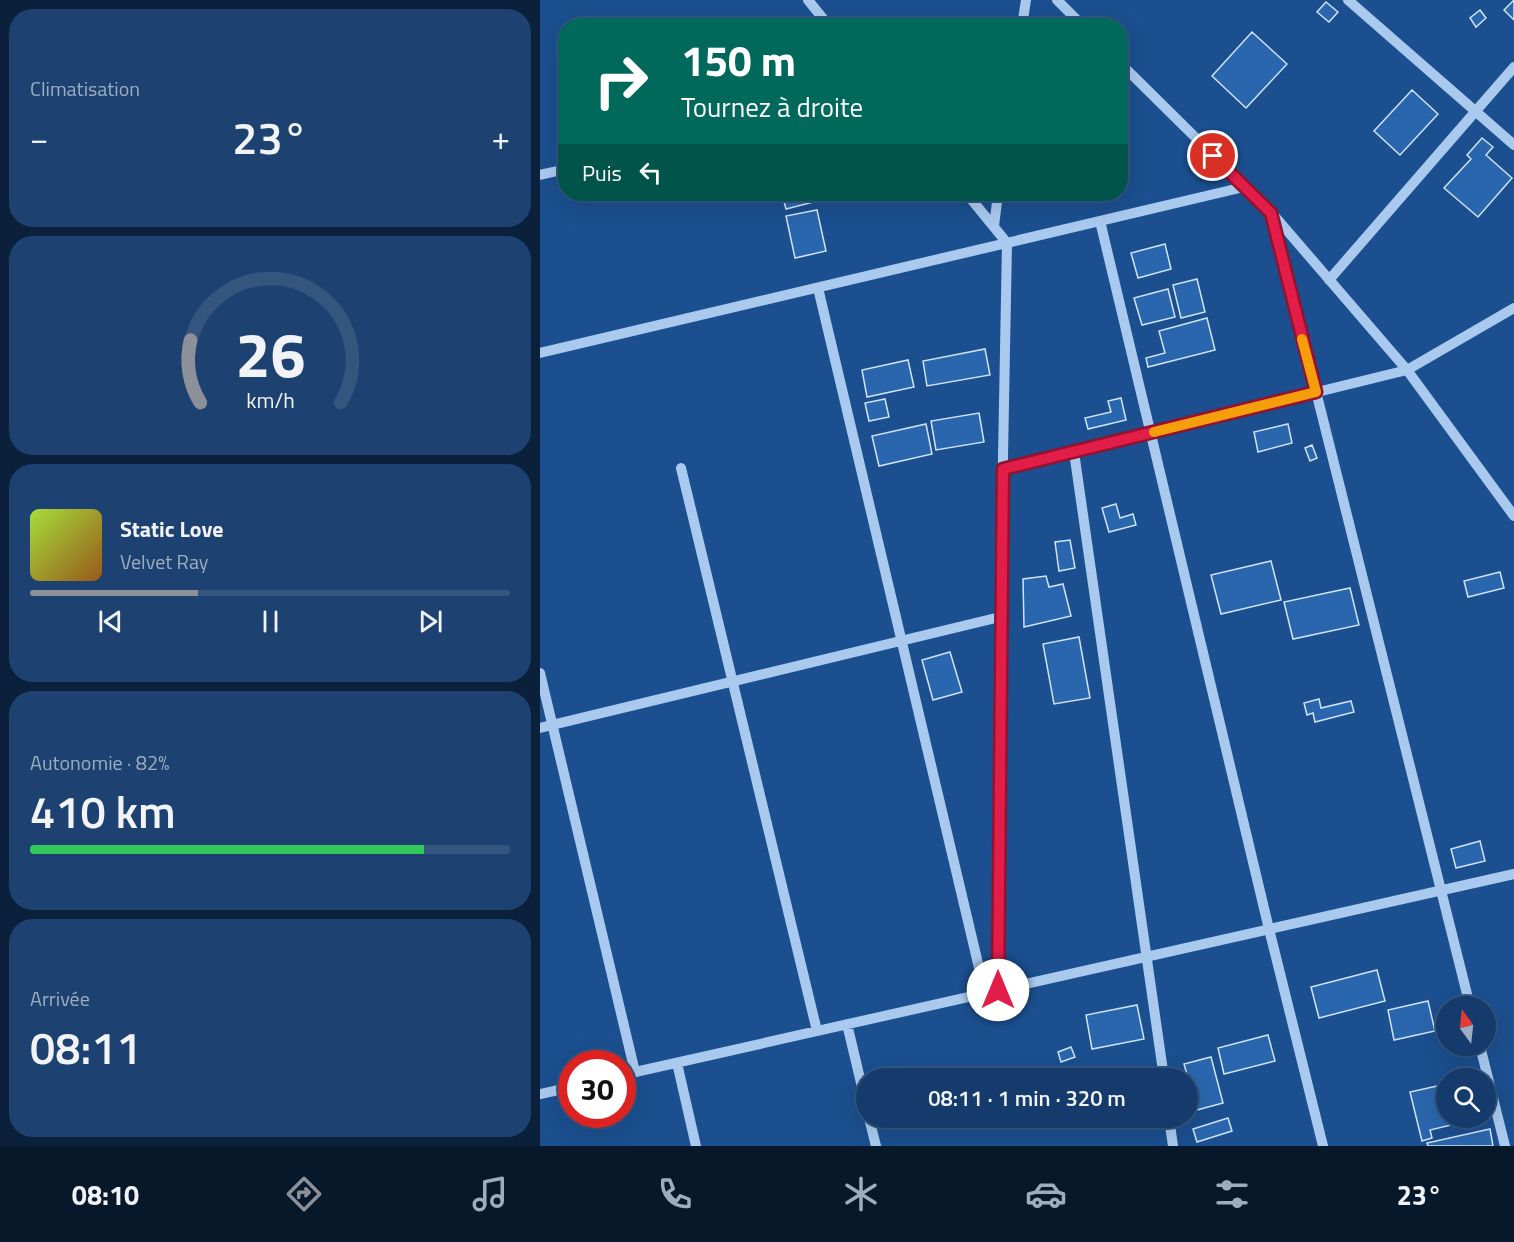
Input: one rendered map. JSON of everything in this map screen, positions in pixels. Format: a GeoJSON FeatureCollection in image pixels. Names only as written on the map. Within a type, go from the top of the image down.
{"type":"FeatureCollection","features":[{"type":"Feature","properties":{"kind":"street"},"geometry":{"type":"LineString","coordinates":[[808,0],[823,18]]}},
{"type":"Feature","properties":{"kind":"street"},"geometry":{"type":"LineString","coordinates":[[1023,18],[1026,0]]}},
{"type":"Feature","properties":{"kind":"street"},"geometry":{"type":"LineString","coordinates":[[1058,0],[1075,18]]}},
{"type":"Feature","properties":{"kind":"street"},"geometry":{"type":"LineString","coordinates":[[1348,0],[1514,145]]}},
{"type":"Feature","properties":{"kind":"street"},"geometry":{"type":"LineString","coordinates":[[1329,280],[1514,67]]}},
{"type":"Feature","properties":{"kind":"street"},"geometry":{"type":"LineString","coordinates":[[1128,71],[1271,213],[1407,370],[1514,516]]}},
{"type":"Feature","properties":{"kind":"street"},"geometry":{"type":"LineString","coordinates":[[540,175],[558,171]]}},
{"type":"Feature","properties":{"kind":"street"},"geometry":{"type":"LineString","coordinates":[[540,353],[1244,187]]}},
{"type":"Feature","properties":{"kind":"street"},"geometry":{"type":"LineString","coordinates":[[973,201],[1007,243],[1000,617],[998,990]]}},
{"type":"Feature","properties":{"kind":"street"},"geometry":{"type":"LineString","coordinates":[[994,226],[997,201]]}},
{"type":"Feature","properties":{"kind":"street"},"geometry":{"type":"LineString","coordinates":[[1271,213],[1467,996]]}},
{"type":"Feature","properties":{"kind":"street"},"geometry":{"type":"LineString","coordinates":[[1100,221],[1323,1146]]}},
{"type":"Feature","properties":{"kind":"street"},"geometry":{"type":"LineString","coordinates":[[818,288],[985,993]]}},
{"type":"Feature","properties":{"kind":"street"},"geometry":{"type":"LineString","coordinates":[[1003,469],[1407,370],[1514,308]]}},
{"type":"Feature","properties":{"kind":"street"},"geometry":{"type":"LineString","coordinates":[[1074,452],[1163,1068]]}},
{"type":"Feature","properties":{"kind":"street"},"geometry":{"type":"LineString","coordinates":[[681,468],[817,1031]]}},
{"type":"Feature","properties":{"kind":"street"},"geometry":{"type":"LineString","coordinates":[[540,728],[1000,617]]}},
{"type":"Feature","properties":{"kind":"street"},"geometry":{"type":"LineString","coordinates":[[540,673],[630,1050]]}},
{"type":"Feature","properties":{"kind":"street"},"geometry":{"type":"LineString","coordinates":[[636,1072],[1514,874]]}},
{"type":"Feature","properties":{"kind":"street"},"geometry":{"type":"LineString","coordinates":[[847,1024],[857,1068]]}},
{"type":"Feature","properties":{"kind":"street"},"geometry":{"type":"LineString","coordinates":[[1482,1056],[1505,1146]]}},
{"type":"Feature","properties":{"kind":"street"},"geometry":{"type":"LineString","coordinates":[[677,1063],[696,1146]]}},
{"type":"Feature","properties":{"kind":"street"},"geometry":{"type":"LineString","coordinates":[[540,1094],[558,1090]]}},
{"type":"Feature","properties":{"kind":"street"},"geometry":{"type":"LineString","coordinates":[[872,1128],[876,1146]]}},
{"type":"Feature","properties":{"kind":"street"},"geometry":{"type":"LineString","coordinates":[[1170,1128],[1173,1146]]}},
{"type":"Feature","properties":{"kind":"building"},"geometry":{"type":"Polygon","coordinates":[[[1514,0],[1514,20],[1504,10],[1514,0]]]}},
{"type":"Feature","properties":{"kind":"building"},"geometry":{"type":"Polygon","coordinates":[[[1326,2],[1338,12],[1329,22],[1317,12],[1326,2]]]}},
{"type":"Feature","properties":{"kind":"building"},"geometry":{"type":"Polygon","coordinates":[[[1480,10],[1486,18],[1476,27],[1470,18],[1480,10]]]}},
{"type":"Feature","properties":{"kind":"building"},"geometry":{"type":"Polygon","coordinates":[[[1252,32],[1287,64],[1246,108],[1212,76],[1252,32]]]}},
{"type":"Feature","properties":{"kind":"building"},"geometry":{"type":"Polygon","coordinates":[[[1412,90],[1438,114],[1400,155],[1374,131],[1412,90]]]}},
{"type":"Feature","properties":{"kind":"building"},"geometry":{"type":"Polygon","coordinates":[[[1482,138],[1493,147],[1486,155],[1512,178],[1478,217],[1444,188],[1471,159],[1467,155],[1482,138]]]}},
{"type":"Feature","properties":{"kind":"building"},"geometry":{"type":"Polygon","coordinates":[[[784,201],[817,201],[786,209],[784,201]]]}},
{"type":"Feature","properties":{"kind":"building"},"geometry":{"type":"Polygon","coordinates":[[[817,210],[826,251],[795,258],[786,216],[817,210]]]}},
{"type":"Feature","properties":{"kind":"building"},"geometry":{"type":"Polygon","coordinates":[[[1165,244],[1171,269],[1138,278],[1131,253],[1165,244]]]}},
{"type":"Feature","properties":{"kind":"building"},"geometry":{"type":"Polygon","coordinates":[[[1197,279],[1205,312],[1181,318],[1173,285],[1197,279]]]}},
{"type":"Feature","properties":{"kind":"building"},"geometry":{"type":"Polygon","coordinates":[[[1168,289],[1175,317],[1142,325],[1134,298],[1168,289]]]}},
{"type":"Feature","properties":{"kind":"building"},"geometry":{"type":"Polygon","coordinates":[[[1207,318],[1215,350],[1148,367],[1146,358],[1165,353],[1159,331],[1207,318]]]}},
{"type":"Feature","properties":{"kind":"building"},"geometry":{"type":"Polygon","coordinates":[[[985,349],[990,375],[927,386],[923,361],[985,349]]]}},
{"type":"Feature","properties":{"kind":"building"},"geometry":{"type":"Polygon","coordinates":[[[908,360],[914,387],[867,397],[862,370],[908,360]]]}},
{"type":"Feature","properties":{"kind":"building"},"geometry":{"type":"Polygon","coordinates":[[[1121,398],[1126,420],[1088,429],[1085,418],[1111,412],[1108,401],[1121,398]]]}},
{"type":"Feature","properties":{"kind":"building"},"geometry":{"type":"Polygon","coordinates":[[[885,399],[889,417],[869,421],[865,403],[885,399]]]}},
{"type":"Feature","properties":{"kind":"building"},"geometry":{"type":"Polygon","coordinates":[[[979,413],[984,442],[936,450],[931,421],[979,413]]]}},
{"type":"Feature","properties":{"kind":"building"},"geometry":{"type":"Polygon","coordinates":[[[926,424],[932,454],[879,466],[872,436],[926,424]]]}},
{"type":"Feature","properties":{"kind":"building"},"geometry":{"type":"Polygon","coordinates":[[[1288,424],[1292,443],[1258,452],[1254,432],[1288,424]]]}},
{"type":"Feature","properties":{"kind":"building"},"geometry":{"type":"Polygon","coordinates":[[[1312,445],[1317,458],[1310,461],[1305,448],[1312,445]]]}},
{"type":"Feature","properties":{"kind":"building"},"geometry":{"type":"Polygon","coordinates":[[[1116,504],[1120,518],[1133,514],[1136,525],[1109,532],[1102,508],[1116,504]]]}},
{"type":"Feature","properties":{"kind":"building"},"geometry":{"type":"Polygon","coordinates":[[[1070,540],[1075,568],[1059,571],[1055,542],[1070,540]]]}},
{"type":"Feature","properties":{"kind":"building"},"geometry":{"type":"Polygon","coordinates":[[[1271,561],[1281,600],[1221,614],[1211,575],[1271,561]]]}},
{"type":"Feature","properties":{"kind":"building"},"geometry":{"type":"Polygon","coordinates":[[[1500,572],[1504,588],[1468,597],[1464,581],[1500,572]]]}},
{"type":"Feature","properties":{"kind":"building"},"geometry":{"type":"Polygon","coordinates":[[[1046,576],[1049,587],[1063,584],[1071,616],[1024,627],[1023,579],[1046,576]]]}},
{"type":"Feature","properties":{"kind":"building"},"geometry":{"type":"Polygon","coordinates":[[[1350,588],[1359,625],[1293,639],[1284,602],[1350,588]]]}},
{"type":"Feature","properties":{"kind":"building"},"geometry":{"type":"Polygon","coordinates":[[[1079,637],[1090,698],[1054,704],[1043,644],[1079,637]]]}},
{"type":"Feature","properties":{"kind":"building"},"geometry":{"type":"Polygon","coordinates":[[[950,652],[962,692],[933,700],[922,660],[950,652]]]}},
{"type":"Feature","properties":{"kind":"building"},"geometry":{"type":"Polygon","coordinates":[[[1319,699],[1321,708],[1351,701],[1354,712],[1315,722],[1313,713],[1307,715],[1304,703],[1319,699]]]}},
{"type":"Feature","properties":{"kind":"building"},"geometry":{"type":"Polygon","coordinates":[[[1480,841],[1485,861],[1456,868],[1451,849],[1480,841]]]}},
{"type":"Feature","properties":{"kind":"building"},"geometry":{"type":"Polygon","coordinates":[[[1377,970],[1385,1001],[1319,1018],[1311,987],[1377,970]]]}},
{"type":"Feature","properties":{"kind":"building"},"geometry":{"type":"Polygon","coordinates":[[[1428,1001],[1435,1031],[1394,1040],[1388,1010],[1428,1001]]]}},
{"type":"Feature","properties":{"kind":"building"},"geometry":{"type":"Polygon","coordinates":[[[1137,1005],[1144,1039],[1092,1049],[1086,1015],[1137,1005]]]}},
{"type":"Feature","properties":{"kind":"building"},"geometry":{"type":"Polygon","coordinates":[[[1268,1035],[1275,1061],[1224,1074],[1218,1048],[1268,1035]]]}},
{"type":"Feature","properties":{"kind":"building"},"geometry":{"type":"Polygon","coordinates":[[[1071,1047],[1075,1057],[1061,1062],[1058,1052],[1071,1047]]]}},
{"type":"Feature","properties":{"kind":"building"},"geometry":{"type":"Polygon","coordinates":[[[1211,1057],[1223,1103],[1198,1110],[1198,1068],[1185,1068],[1184,1064],[1211,1057]]]}},
{"type":"Feature","properties":{"kind":"building"},"geometry":{"type":"Polygon","coordinates":[[[1436,1086],[1436,1128],[1438,1128],[1430,1130],[1432,1138],[1422,1141],[1410,1092],[1436,1086]]]}},
{"type":"Feature","properties":{"kind":"building"},"geometry":{"type":"Polygon","coordinates":[[[1228,1118],[1232,1131],[1197,1142],[1193,1129],[1228,1118]]]}},
{"type":"Feature","properties":{"kind":"building"},"geometry":{"type":"Polygon","coordinates":[[[1490,1129],[1493,1146],[1428,1146],[1427,1143],[1490,1129]]]}},
{"type":"Feature","properties":{"kind":"slow traffic"},"geometry":{"type":"LineString","coordinates":[[1154,432],[1316,392],[1302,339]]}},
{"type":"Feature","properties":{"kind":"route"},"geometry":{"type":"LineString","coordinates":[[998,990],[1003,469],[1316,392],[1271,213],[1213,156]]}}]}
